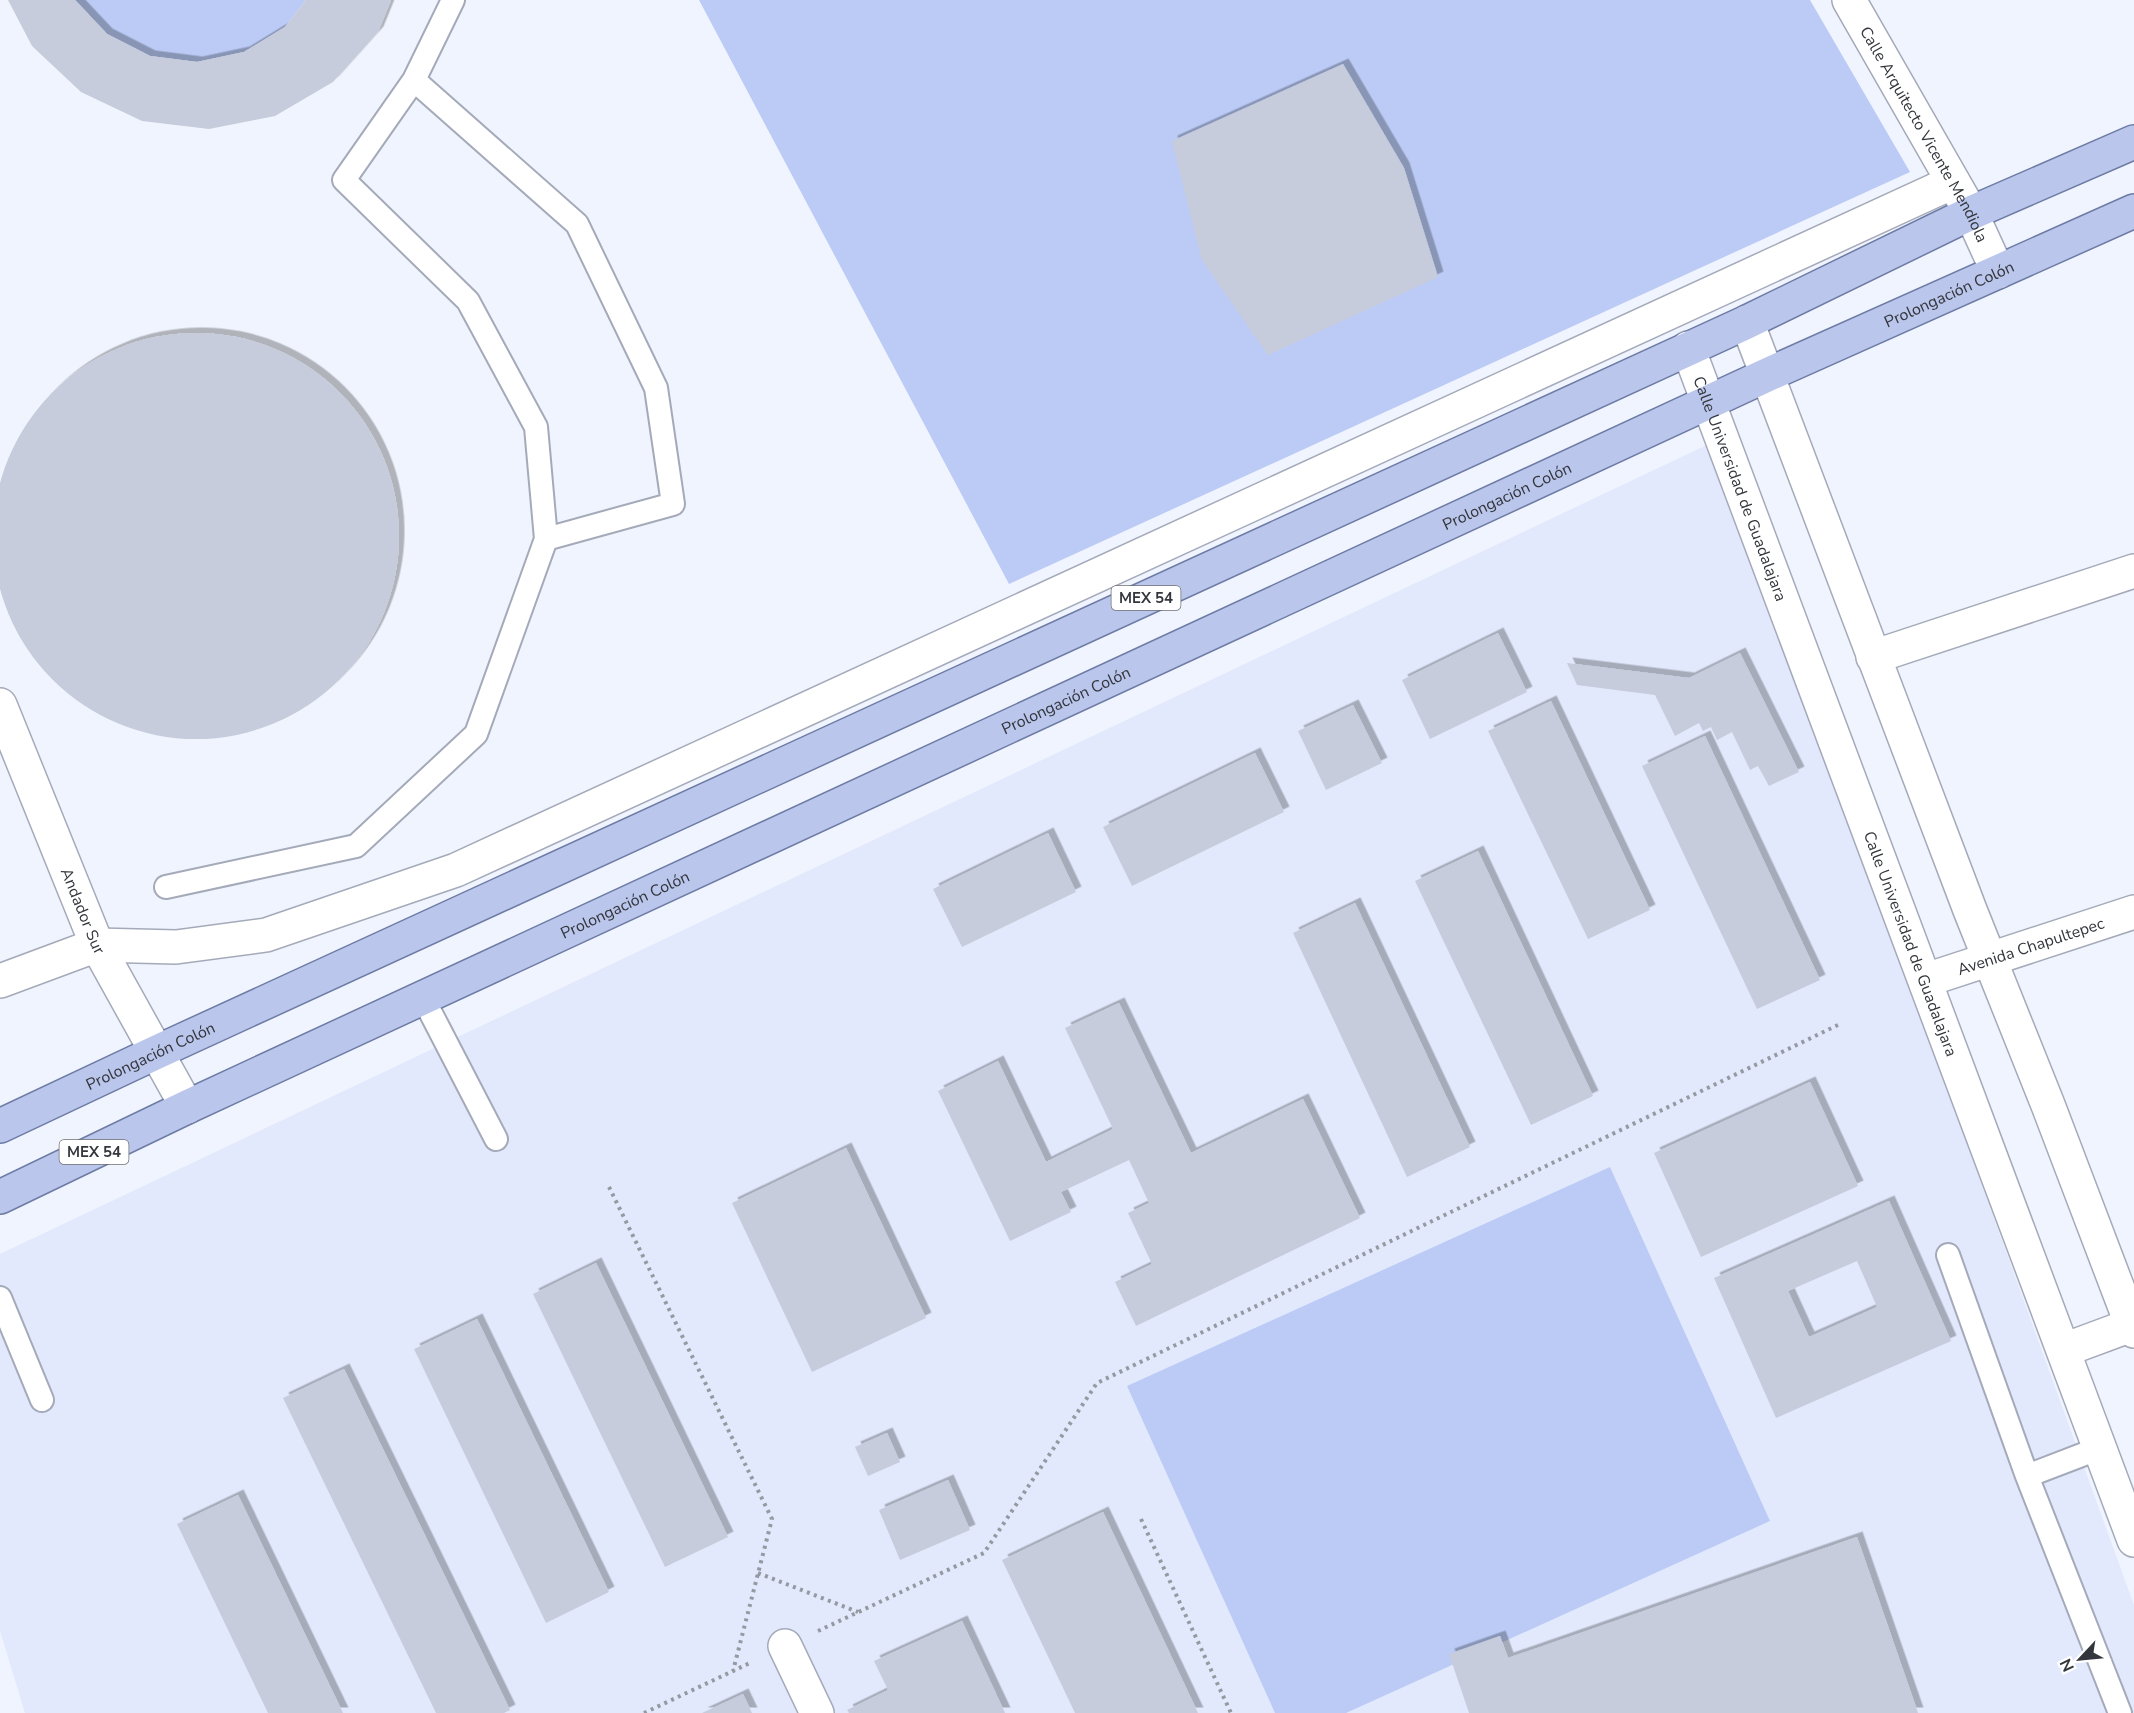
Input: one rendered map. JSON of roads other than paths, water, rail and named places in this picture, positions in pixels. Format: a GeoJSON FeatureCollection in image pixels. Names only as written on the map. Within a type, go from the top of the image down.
{"type":"FeatureCollection","features":[{"type":"Feature","properties":{"kind":"main road","name":"Prolongación Colón"},"geometry":{"type":"LineString","coordinates":[[0,1126],[1747,322],[1971,213],[2134,142]]}},
{"type":"Feature","properties":{"kind":"main road","name":"Prolongación Colón"},"geometry":{"type":"LineString","coordinates":[[0,1197],[187,1107],[1767,375],[2134,211]]}},
{"type":"Feature","properties":{"kind":"street","name":"Calle Arquitecto Vicente Mendiola"},"geometry":{"type":"LineString","coordinates":[[1849,0],[1971,213],[1998,272]]}},
{"type":"Feature","properties":{"kind":"street"},"geometry":{"type":"LineString","coordinates":[[0,981],[98,945],[176,947],[266,935],[456,870],[1953,182]]}},
{"type":"Feature","properties":{"kind":"street"},"geometry":{"type":"LineString","coordinates":[[1747,322],[1988,958],[2048,1105],[2133,1326],[2064,1350]]}},
{"type":"Feature","properties":{"kind":"street","name":"Calle Universidad de Guadalajara"},"geometry":{"type":"LineString","coordinates":[[1688,348],[2134,1540]]}},
{"type":"Feature","properties":{"kind":"street"},"geometry":{"type":"LineString","coordinates":[[1874,657],[2134,571]]}},
{"type":"Feature","properties":{"kind":"street","name":"Andador Sur"},"geometry":{"type":"LineString","coordinates":[[0,705],[98,945],[187,1107]]}},
{"type":"Feature","properties":{"kind":"street","name":"Avenida Chapultepec"},"geometry":{"type":"LineString","coordinates":[[1926,980],[2134,912]]}},
{"type":"Feature","properties":{"kind":"street"},"geometry":{"type":"LineString","coordinates":[[786,1646],[817,1713]]}},
{"type":"Feature","properties":{"kind":"lane"},"geometry":{"type":"LineString","coordinates":[[166,887],[356,846],[476,734],[546,539],[536,427],[468,301],[344,180],[414,80],[453,0]]}},
{"type":"Feature","properties":{"kind":"lane"},"geometry":{"type":"LineString","coordinates":[[414,80],[577,224],[656,388],[673,504],[546,539]]}},
{"type":"Feature","properties":{"kind":"lane"},"geometry":{"type":"LineString","coordinates":[[423,998],[496,1139]]}},
{"type":"Feature","properties":{"kind":"lane"},"geometry":{"type":"LineString","coordinates":[[1948,1256],[2027,1476],[2120,1713]]}},
{"type":"Feature","properties":{"kind":"lane"},"geometry":{"type":"LineString","coordinates":[[0,1298],[42,1400]]}},
{"type":"Feature","properties":{"kind":"lane"},"geometry":{"type":"LineString","coordinates":[[2027,1476],[2100,1448]]}}]}
